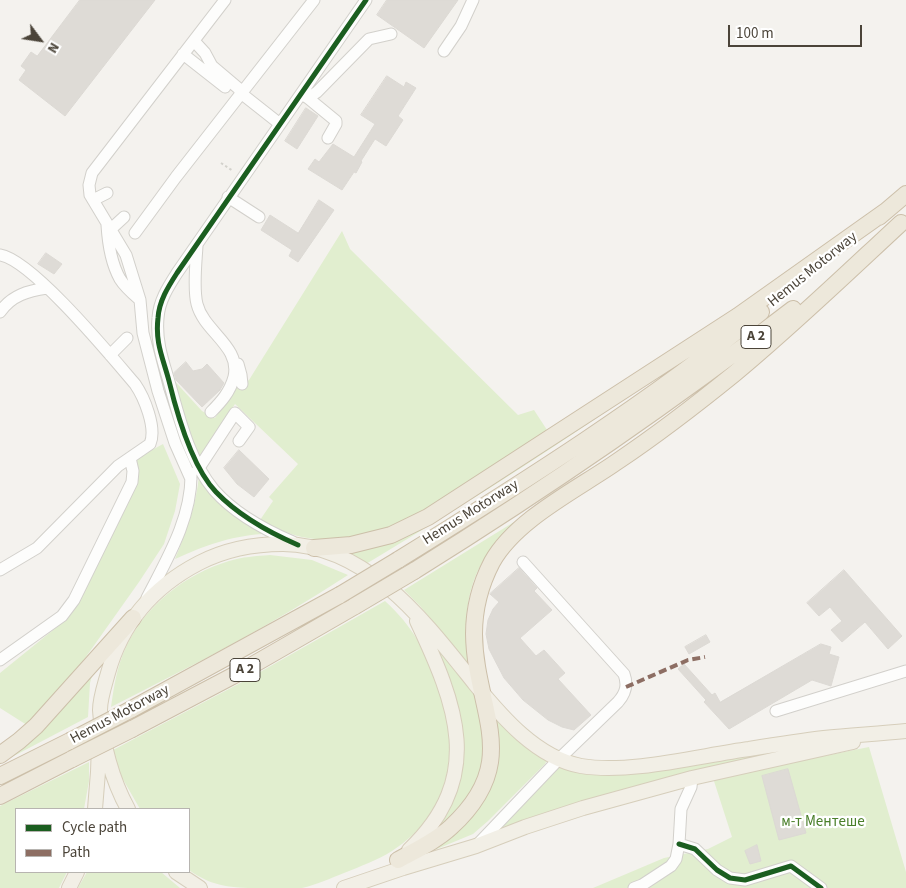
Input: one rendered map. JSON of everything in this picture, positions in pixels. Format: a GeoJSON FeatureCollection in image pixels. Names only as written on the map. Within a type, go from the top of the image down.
{"type":"FeatureCollection","features":[{"type":"Feature","properties":{"kind":"highway","name":"Hemus Motorway"},"geometry":{"type":"LineString","coordinates":[[0,776],[130,710],[340,595],[490,503],[686,369],[751,320],[906,194]]}},
{"type":"Feature","properties":{"kind":"highway"},"geometry":{"type":"LineString","coordinates":[[306,546],[351,545],[391,535],[428,517],[738,316],[886,210]]}},
{"type":"Feature","properties":{"kind":"highway","name":"Hemus Motorway"},"geometry":{"type":"LineString","coordinates":[[0,796],[244,670],[414,571],[558,479],[678,395],[763,332],[904,221]]}},
{"type":"Feature","properties":{"kind":"highway"},"geometry":{"type":"LineString","coordinates":[[398,860],[431,842],[450,828],[465,813],[476,797],[490,765],[492,745],[490,723],[477,663],[474,635],[480,588],[493,561],[502,548],[518,530],[537,515],[619,460],[734,374],[904,221]]}},
{"type":"Feature","properties":{"kind":"highway"},"geometry":{"type":"LineString","coordinates":[[0,754],[19,741],[42,720],[133,618]]}},
{"type":"Feature","properties":{"kind":"main road"},"geometry":{"type":"LineString","coordinates":[[95,808],[100,708],[111,661],[119,641],[145,602],[186,570],[225,551],[248,546],[306,546],[334,554],[361,568],[396,594],[443,643],[483,694],[517,731],[559,759],[580,766],[607,768],[648,766],[799,741],[899,732]]}},
{"type":"Feature","properties":{"kind":"main road"},"geometry":{"type":"LineString","coordinates":[[368,880],[398,860],[421,838],[446,803],[454,780],[457,737],[446,686],[411,610]]}},
{"type":"Feature","properties":{"kind":"main road"},"geometry":{"type":"LineString","coordinates":[[100,708],[107,756],[128,808]]}},
{"type":"Feature","properties":{"kind":"main road"},"geometry":{"type":"LineString","coordinates":[[344,888],[476,846],[525,827],[583,808],[692,778],[899,732]]}},
{"type":"Feature","properties":{"kind":"main road"},"geometry":{"type":"LineString","coordinates":[[69,888],[76,873]]}},
{"type":"Feature","properties":{"kind":"main road"},"geometry":{"type":"LineString","coordinates":[[178,873],[200,888]]}},
{"type":"Feature","properties":{"kind":"street"},"geometry":{"type":"LineString","coordinates":[[145,602],[181,527],[191,492],[191,479],[169,445],[143,333],[140,300],[126,287],[119,277],[109,245],[109,226],[89,190],[92,173],[225,0]]}},
{"type":"Feature","properties":{"kind":"street"},"geometry":{"type":"LineString","coordinates":[[135,233],[176,177],[314,0]]}},
{"type":"Feature","properties":{"kind":"street"},"geometry":{"type":"LineString","coordinates":[[306,546],[260,527],[238,512],[215,491],[199,468],[193,456],[160,354],[158,319],[162,299],[167,288],[280,124],[305,96],[366,0]]}},
{"type":"Feature","properties":{"kind":"street"},"geometry":{"type":"LineString","coordinates":[[444,51],[464,21],[473,0]]}},
{"type":"Feature","properties":{"kind":"street"},"geometry":{"type":"LineString","coordinates":[[305,96],[317,92],[369,39],[391,34]]}},
{"type":"Feature","properties":{"kind":"street"},"geometry":{"type":"LineString","coordinates":[[194,41],[205,53],[212,66],[238,88],[242,94],[280,124]]}},
{"type":"Feature","properties":{"kind":"street"},"geometry":{"type":"LineString","coordinates":[[183,54],[235,94],[242,94]]}},
{"type":"Feature","properties":{"kind":"street"},"geometry":{"type":"LineString","coordinates":[[305,96],[336,121],[328,138]]}},
{"type":"Feature","properties":{"kind":"street"},"geometry":{"type":"LineString","coordinates":[[93,200],[107,193]]}},
{"type":"Feature","properties":{"kind":"street"},"geometry":{"type":"LineString","coordinates":[[228,197],[259,217]]}},
{"type":"Feature","properties":{"kind":"street"},"geometry":{"type":"LineString","coordinates":[[109,226],[124,217]]}},
{"type":"Feature","properties":{"kind":"street"},"geometry":{"type":"LineString","coordinates":[[197,244],[195,270],[196,303],[202,317],[234,356],[241,375],[242,384]]}},
{"type":"Feature","properties":{"kind":"street"},"geometry":{"type":"LineString","coordinates":[[0,255],[6,256],[18,263],[47,288],[135,384],[143,395],[147,406],[152,440],[145,448],[118,466],[38,548],[0,570]]}},
{"type":"Feature","properties":{"kind":"street"},"geometry":{"type":"LineString","coordinates":[[0,312],[12,299],[33,290],[47,288]]}},
{"type":"Feature","properties":{"kind":"street"},"geometry":{"type":"LineString","coordinates":[[110,355],[127,338]]}},
{"type":"Feature","properties":{"kind":"street"},"geometry":{"type":"LineString","coordinates":[[210,412],[229,391],[235,372],[234,356]]}},
{"type":"Feature","properties":{"kind":"street"},"geometry":{"type":"LineString","coordinates":[[199,468],[235,413],[249,427],[239,441]]}},
{"type":"Feature","properties":{"kind":"street"},"geometry":{"type":"LineString","coordinates":[[0,660],[62,616],[74,600],[132,482],[133,472],[130,458]]}},
{"type":"Feature","properties":{"kind":"street"},"geometry":{"type":"LineString","coordinates":[[476,846],[559,759],[622,697],[626,687],[625,678],[523,562]]}},
{"type":"Feature","properties":{"kind":"street"},"geometry":{"type":"LineString","coordinates":[[776,710],[906,671]]}},
{"type":"Feature","properties":{"kind":"street"},"geometry":{"type":"LineString","coordinates":[[634,888],[642,885],[671,866],[676,859],[681,809],[691,787],[692,778]]}},
{"type":"Feature","properties":{"kind":"street"},"geometry":{"type":"LineString","coordinates":[[679,844],[695,849],[717,870],[738,884],[745,880],[791,866],[821,888]]}},
{"type":"Feature","properties":{"kind":"path"},"geometry":{"type":"LineString","coordinates":[[221,163],[233,171]]}},
{"type":"Feature","properties":{"kind":"green space"},"geometry":{"type":"Polygon","coordinates":[[[342,231],[350,249],[518,415],[534,410],[549,433],[404,522],[366,536],[324,540],[297,536],[260,520],[273,501],[269,497],[298,464],[235,404],[200,459],[170,376],[202,411],[215,418],[235,388],[249,380],[342,231]]]}},
{"type":"Feature","properties":{"kind":"green space"},"geometry":{"type":"Polygon","coordinates":[[[610,405],[616,405],[492,486],[366,564],[346,551],[366,549],[610,405]]]}},
{"type":"Feature","properties":{"kind":"green space"},"geometry":{"type":"Polygon","coordinates":[[[163,444],[180,484],[175,511],[164,544],[61,692],[30,727],[0,708],[0,673],[63,622],[130,491],[132,461],[163,444]]]}},
{"type":"Feature","properties":{"kind":"green space"},"geometry":{"type":"Polygon","coordinates":[[[199,476],[262,534],[217,542],[175,559],[187,529],[199,476]]]}},
{"type":"Feature","properties":{"kind":"green space"},"geometry":{"type":"Polygon","coordinates":[[[514,522],[505,537],[485,558],[473,585],[466,625],[466,642],[471,668],[420,606],[404,590],[514,522]]]}},
{"type":"Feature","properties":{"kind":"green space"},"geometry":{"type":"Polygon","coordinates":[[[270,555],[312,560],[348,575],[261,628],[111,707],[118,669],[126,647],[134,632],[155,605],[182,583],[213,567],[229,561],[270,555]]]}},
{"type":"Feature","properties":{"kind":"green space"},"geometry":{"type":"Polygon","coordinates":[[[385,601],[410,629],[427,659],[437,683],[449,730],[449,754],[446,776],[439,797],[428,817],[412,835],[387,854],[329,879],[302,888],[243,888],[225,886],[216,884],[190,871],[190,808],[139,808],[121,776],[113,750],[246,680],[385,601]]]}},
{"type":"Feature","properties":{"kind":"green space"},"geometry":{"type":"Polygon","coordinates":[[[433,640],[475,691],[483,713],[483,766],[469,797],[446,821],[428,835],[458,778],[433,640]]]}},
{"type":"Feature","properties":{"kind":"green space"},"geometry":{"type":"Polygon","coordinates":[[[95,665],[90,683],[88,717],[8,759],[95,665]]]}},
{"type":"Feature","properties":{"kind":"green space"},"geometry":{"type":"Polygon","coordinates":[[[490,707],[547,760],[545,764],[473,834],[396,866],[485,786],[490,707]]]}},
{"type":"Feature","properties":{"kind":"green space","name":"м-т Ментeше"},"geometry":{"type":"Polygon","coordinates":[[[869,747],[906,872],[906,888],[593,888],[664,858],[708,849],[732,837],[713,778],[869,747]]]}},
{"type":"Feature","properties":{"kind":"green space"},"geometry":{"type":"Polygon","coordinates":[[[800,748],[502,830],[499,829],[559,767],[800,748]]]}},
{"type":"Feature","properties":{"kind":"green space"},"geometry":{"type":"Polygon","coordinates":[[[89,762],[89,781],[84,808],[15,808],[15,873],[66,873],[59,888],[0,888],[0,806],[89,762]]]}},
{"type":"Feature","properties":{"kind":"green space"},"geometry":{"type":"Polygon","coordinates":[[[86,873],[162,873],[180,888],[78,888],[86,873]]]}},
{"type":"Feature","properties":{"kind":"building"},"geometry":{"type":"Polygon","coordinates":[[[80,0],[155,0],[65,116],[19,80],[26,70],[21,66],[31,52],[37,56],[80,0]]]}},
{"type":"Feature","properties":{"kind":"building"},"geometry":{"type":"Polygon","coordinates":[[[387,0],[458,0],[424,48],[377,15],[387,0]]]}},
{"type":"Feature","properties":{"kind":"building"},"geometry":{"type":"Polygon","coordinates":[[[387,76],[404,87],[406,82],[416,88],[398,116],[403,120],[386,146],[375,139],[356,173],[354,172],[342,190],[308,169],[315,159],[319,162],[333,144],[354,157],[375,124],[361,115],[387,76]]]}},
{"type":"Feature","properties":{"kind":"building"},"geometry":{"type":"Polygon","coordinates":[[[306,108],[318,116],[297,149],[285,141],[306,108]]]}},
{"type":"Feature","properties":{"kind":"building"},"geometry":{"type":"Polygon","coordinates":[[[319,200],[334,210],[298,262],[289,256],[292,250],[261,230],[270,215],[298,233],[319,200]]]}},
{"type":"Feature","properties":{"kind":"building"},"geometry":{"type":"Polygon","coordinates":[[[46,253],[62,264],[54,274],[38,264],[46,253]]]}},
{"type":"Feature","properties":{"kind":"building"},"geometry":{"type":"Polygon","coordinates":[[[186,362],[193,371],[202,369],[207,364],[224,383],[220,390],[202,407],[176,380],[174,373],[186,362]]]}},
{"type":"Feature","properties":{"kind":"building"},"geometry":{"type":"Polygon","coordinates":[[[239,450],[269,479],[254,497],[237,484],[224,468],[239,450]]]}},
{"type":"Feature","properties":{"kind":"building"},"geometry":{"type":"Polygon","coordinates":[[[519,568],[537,588],[534,591],[552,610],[520,638],[536,656],[544,650],[565,673],[558,679],[591,715],[574,730],[562,727],[548,720],[523,700],[504,678],[489,649],[486,634],[488,620],[499,602],[490,594],[519,568]]]}},
{"type":"Feature","properties":{"kind":"building"},"geometry":{"type":"Polygon","coordinates":[[[844,570],[902,636],[888,649],[865,622],[842,642],[831,630],[842,621],[830,607],[819,616],[807,603],[844,570]]]}},
{"type":"Feature","properties":{"kind":"building"},"geometry":{"type":"Polygon","coordinates":[[[706,635],[710,642],[689,654],[685,647],[706,635]]]}},
{"type":"Feature","properties":{"kind":"building"},"geometry":{"type":"Polygon","coordinates":[[[821,644],[831,647],[829,654],[839,657],[831,686],[812,680],[729,729],[704,702],[706,700],[678,669],[684,664],[712,695],[715,693],[720,702],[821,644]]]}},
{"type":"Feature","properties":{"kind":"building"},"geometry":{"type":"Polygon","coordinates":[[[788,769],[806,833],[779,840],[762,776],[788,769]]]}},
{"type":"Feature","properties":{"kind":"building"},"geometry":{"type":"Polygon","coordinates":[[[757,845],[761,861],[750,864],[745,851],[757,845]]]}},
{"type":"Feature","properties":{"kind":"marked path"},"geometry":{"type":"LineString","coordinates":[[626,687],[688,660],[705,657]]}},
{"type":"Feature","properties":{"kind":"cycle path"},"geometry":{"type":"LineString","coordinates":[[298,545],[265,529],[234,509],[207,481],[186,440],[160,350],[157,327],[164,294],[177,273],[366,0]]}},
{"type":"Feature","properties":{"kind":"cycle path"},"geometry":{"type":"LineString","coordinates":[[679,844],[695,849],[717,870],[730,878],[745,880],[791,866],[821,888]]}}]}
